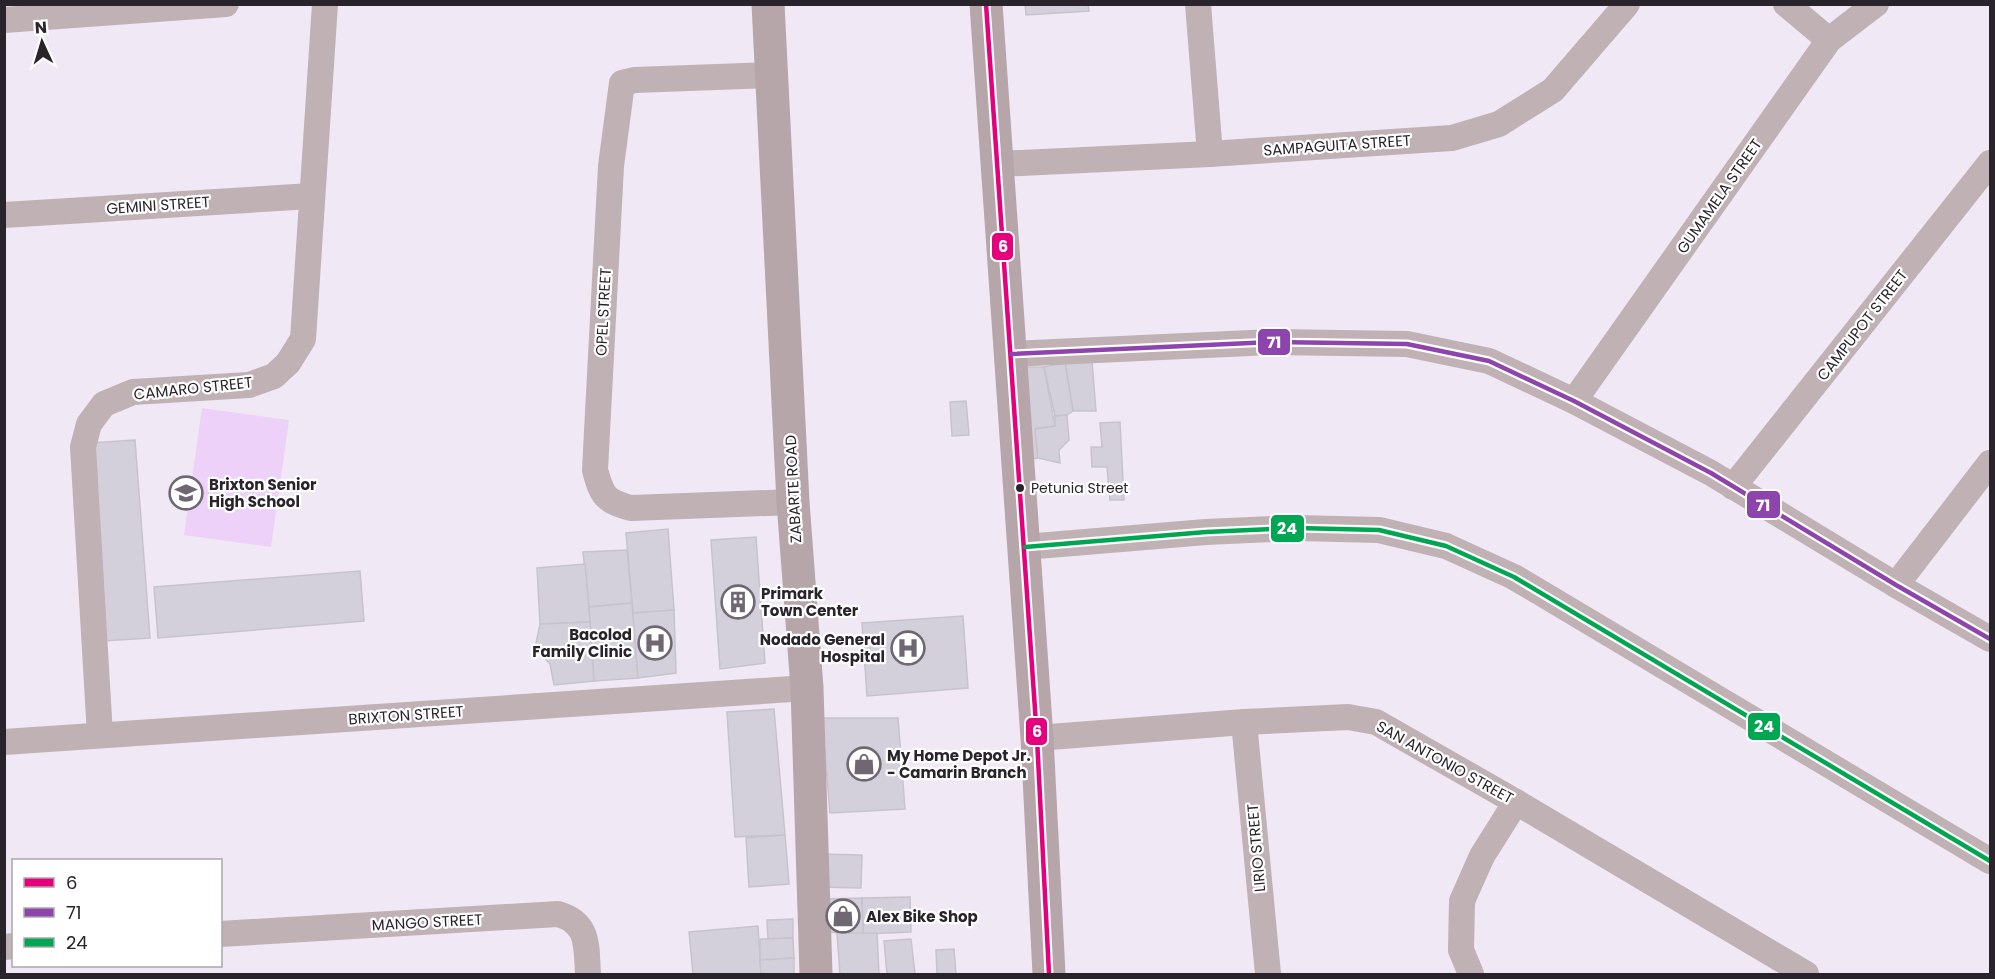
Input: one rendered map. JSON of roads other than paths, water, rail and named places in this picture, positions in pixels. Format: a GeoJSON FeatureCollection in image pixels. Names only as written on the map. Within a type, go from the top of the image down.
{"type":"FeatureCollection","features":[{"type":"Feature","properties":{"kind":"main road","name":"ZABARTE ROAD"},"geometry":{"type":"LineString","coordinates":[[768,4],[793,502],[807,688],[816,975]]}},
{"type":"Feature","properties":{"kind":"main road"},"geometry":{"type":"LineString","coordinates":[[986,4],[1025,547],[1049,975]]}},
{"type":"Feature","properties":{"kind":"street"},"geometry":{"type":"LineString","coordinates":[[4,20],[226,4]]}},
{"type":"Feature","properties":{"kind":"street","name":"CAMARO STREET"},"geometry":{"type":"LineString","coordinates":[[100,735],[83,447],[89,424],[105,404],[133,392],[249,385],[273,376],[288,363],[303,339],[325,4]]}},
{"type":"Feature","properties":{"kind":"street"},"geometry":{"type":"LineString","coordinates":[[1198,4],[1210,154]]}},
{"type":"Feature","properties":{"kind":"street","name":"SAMPAGUITA STREET"},"geometry":{"type":"LineString","coordinates":[[998,164],[1210,154],[1452,138],[1499,124],[1553,90],[1627,4]]}},
{"type":"Feature","properties":{"kind":"street"},"geometry":{"type":"LineString","coordinates":[[1786,4],[1829,40]]}},
{"type":"Feature","properties":{"kind":"street","name":"GUMAMELA STREET"},"geometry":{"type":"LineString","coordinates":[[1575,401],[1829,40],[1876,4]]}},
{"type":"Feature","properties":{"kind":"street","name":"OPEL STREET"},"geometry":{"type":"LineString","coordinates":[[770,75],[635,80],[621,83],[611,166],[595,470],[601,492],[615,503],[631,508],[793,502]]}},
{"type":"Feature","properties":{"kind":"street","name":"CAMPUPOT STREET"},"geometry":{"type":"LineString","coordinates":[[1733,487],[1990,163]]}},
{"type":"Feature","properties":{"kind":"street","name":"GEMINI STREET"},"geometry":{"type":"LineString","coordinates":[[4,215],[311,196]]}},
{"type":"Feature","properties":{"kind":"street"},"geometry":{"type":"LineString","coordinates":[[1011,354],[1274,342],[1407,344],[1489,361],[1575,401],[1711,473],[1990,639]]}},
{"type":"Feature","properties":{"kind":"street"},"geometry":{"type":"LineString","coordinates":[[1896,585],[1990,463]]}},
{"type":"Feature","properties":{"kind":"street"},"geometry":{"type":"LineString","coordinates":[[1025,547],[1206,532],[1296,528],[1379,530],[1446,546],[1514,577],[1990,861]]}},
{"type":"Feature","properties":{"kind":"street","name":"BRIXTON STREET"},"geometry":{"type":"LineString","coordinates":[[4,742],[807,688]]}},
{"type":"Feature","properties":{"kind":"street","name":"SAN ANTONIO STREET"},"geometry":{"type":"LineString","coordinates":[[1037,738],[1244,722],[1348,717],[1376,722],[1516,802],[1806,975]]}},
{"type":"Feature","properties":{"kind":"street","name":"LIRIO STREET"},"geometry":{"type":"LineString","coordinates":[[1244,722],[1268,975]]}},
{"type":"Feature","properties":{"kind":"street"},"geometry":{"type":"LineString","coordinates":[[1472,975],[1461,950],[1462,901],[1482,856],[1516,802]]}},
{"type":"Feature","properties":{"kind":"street","name":"MANGO STREET"},"geometry":{"type":"LineString","coordinates":[[222,934],[558,914],[574,921],[584,933],[588,975]]}},
{"type":"Feature","properties":{"kind":"place","name":"Petunia Street"},"geometry":{"type":"Point","coordinates":[1020,488]}},
{"type":"Feature","properties":{"kind":"place","name":"Brixton Senior High School"},"geometry":{"type":"Point","coordinates":[186,493]}},
{"type":"Feature","properties":{"kind":"place","name":"Primark Town Center"},"geometry":{"type":"Point","coordinates":[738,602]}},
{"type":"Feature","properties":{"kind":"place","name":"Bacolod Family Clinic"},"geometry":{"type":"Point","coordinates":[655,643]}},
{"type":"Feature","properties":{"kind":"place","name":"Nodado General Hospital"},"geometry":{"type":"Point","coordinates":[908,648]}},
{"type":"Feature","properties":{"kind":"place","name":"My Home Depot Jr. - Camarin Branch"},"geometry":{"type":"Point","coordinates":[864,764]}},
{"type":"Feature","properties":{"kind":"place","name":"Alex Bike Shop"},"geometry":{"type":"Point","coordinates":[843,916]}}]}
